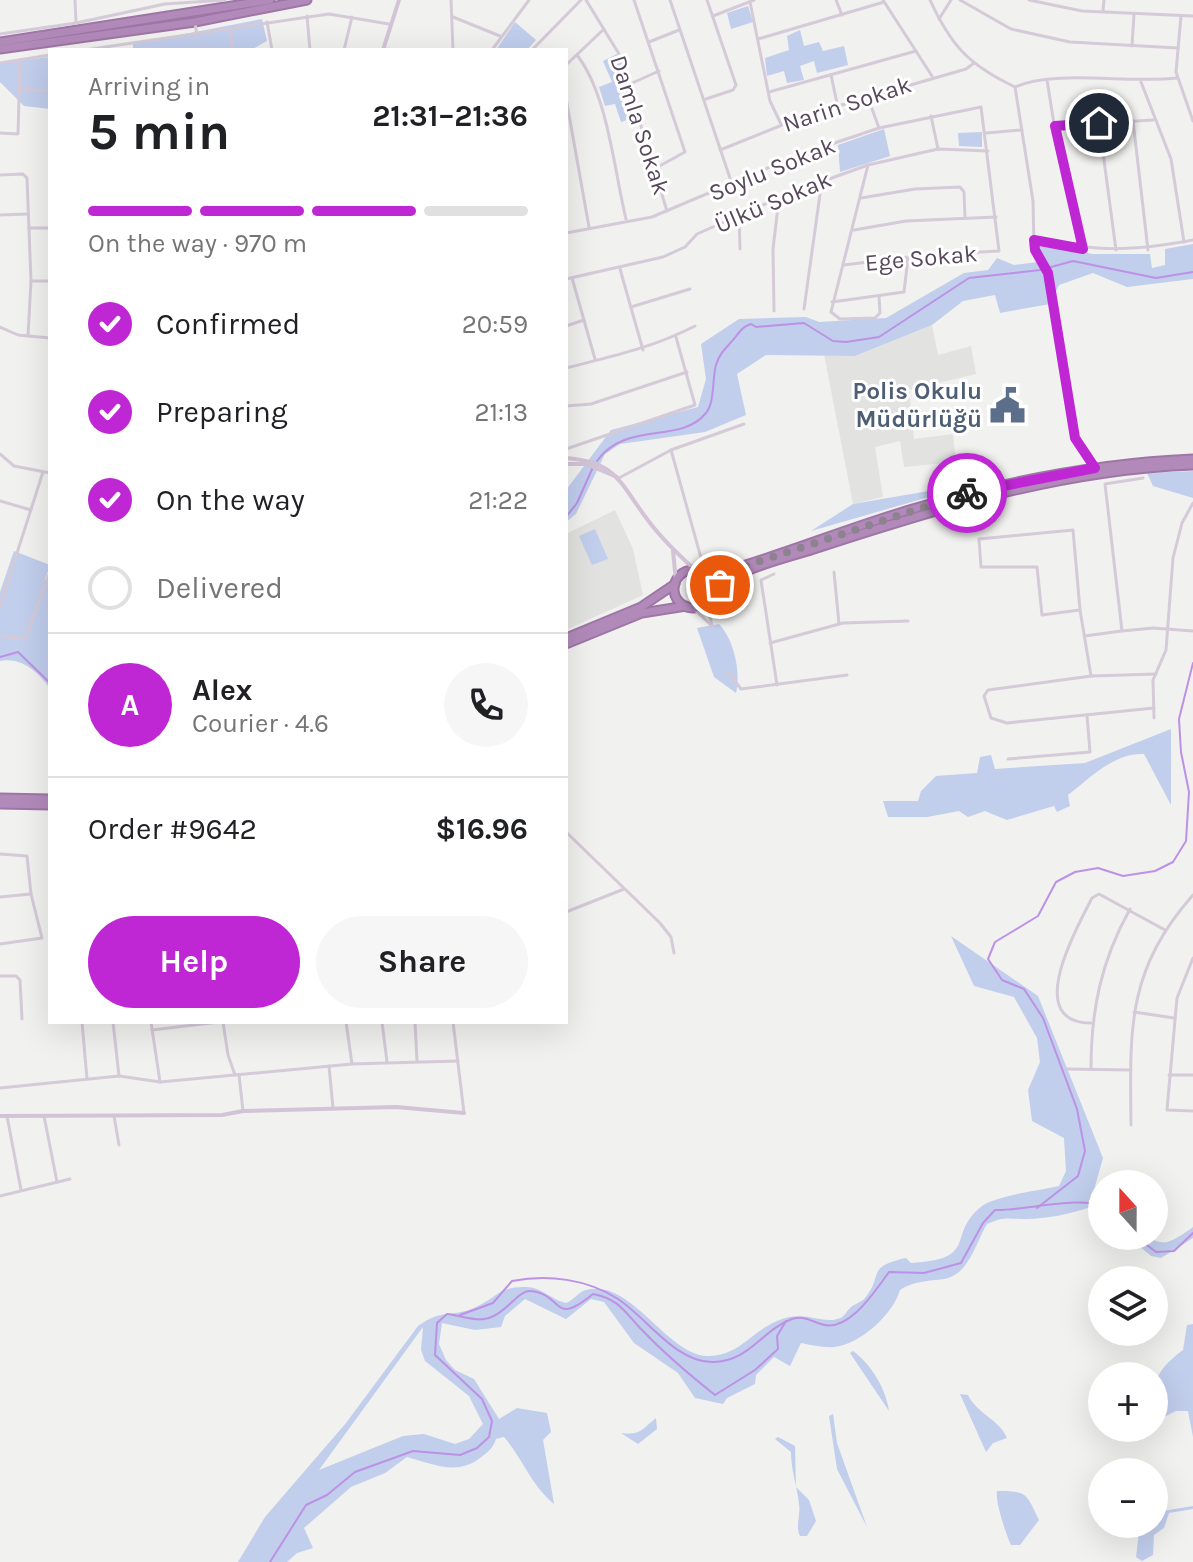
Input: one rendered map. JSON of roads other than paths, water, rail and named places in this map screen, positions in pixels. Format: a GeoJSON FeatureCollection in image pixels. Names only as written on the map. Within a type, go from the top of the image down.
{"type":"FeatureCollection","features":[{"type":"Feature","properties":{"kind":"highway"},"geometry":{"type":"LineString","coordinates":[[0,42],[270,0]]}},
{"type":"Feature","properties":{"kind":"highway"},"geometry":{"type":"LineString","coordinates":[[0,49],[195,22],[307,0]]}},
{"type":"Feature","properties":{"kind":"highway"},"geometry":{"type":"LineString","coordinates":[[568,637],[641,607],[684,572],[699,569],[712,574],[739,568],[971,492],[1095,468],[1193,462]]}},
{"type":"Feature","properties":{"kind":"highway"},"geometry":{"type":"LineString","coordinates":[[568,643],[642,613],[689,607],[708,598],[728,580],[916,514],[991,493],[1088,475],[1193,462]]}},
{"type":"Feature","properties":{"kind":"highway"},"geometry":{"type":"LineString","coordinates":[[699,569],[709,581],[708,598]]}},
{"type":"Feature","properties":{"kind":"highway"},"geometry":{"type":"LineString","coordinates":[[675,582],[677,600],[689,607]]}},
{"type":"Feature","properties":{"kind":"highway"},"geometry":{"type":"LineString","coordinates":[[0,797],[48,800]]}},
{"type":"Feature","properties":{"kind":"highway"},"geometry":{"type":"LineString","coordinates":[[0,804],[48,800]]}},
{"type":"Feature","properties":{"kind":"street"},"geometry":{"type":"LineString","coordinates":[[75,0],[76,23]]}},
{"type":"Feature","properties":{"kind":"street"},"geometry":{"type":"LineString","coordinates":[[0,34],[76,23],[165,4],[225,0]]}},
{"type":"Feature","properties":{"kind":"street"},"geometry":{"type":"LineString","coordinates":[[383,48],[398,0]]}},
{"type":"Feature","properties":{"kind":"street"},"geometry":{"type":"LineString","coordinates":[[451,0],[453,48]]}},
{"type":"Feature","properties":{"kind":"street"},"geometry":{"type":"LineString","coordinates":[[493,48],[529,0]]}},
{"type":"Feature","properties":{"kind":"street"},"geometry":{"type":"LineString","coordinates":[[534,48],[584,0]]}},
{"type":"Feature","properties":{"kind":"street","name":"Damla Sokak"},"geometry":{"type":"LineString","coordinates":[[584,0],[618,50],[667,211]]}},
{"type":"Feature","properties":{"kind":"street"},"geometry":{"type":"LineString","coordinates":[[634,0],[685,152],[654,169]]}},
{"type":"Feature","properties":{"kind":"street"},"geometry":{"type":"LineString","coordinates":[[670,0],[732,184]]}},
{"type":"Feature","properties":{"kind":"street"},"geometry":{"type":"LineString","coordinates":[[705,99],[734,89],[707,0]]}},
{"type":"Feature","properties":{"kind":"street"},"geometry":{"type":"LineString","coordinates":[[836,0],[842,15]]}},
{"type":"Feature","properties":{"kind":"street"},"geometry":{"type":"LineString","coordinates":[[930,0],[948,38],[974,63],[1015,87],[1047,79],[1141,82],[1177,78]]}},
{"type":"Feature","properties":{"kind":"street"},"geometry":{"type":"LineString","coordinates":[[939,19],[951,0]]}},
{"type":"Feature","properties":{"kind":"street"},"geometry":{"type":"LineString","coordinates":[[960,0],[1014,29],[1080,43],[1178,48]]}},
{"type":"Feature","properties":{"kind":"street"},"geometry":{"type":"LineString","coordinates":[[1029,0],[1103,11],[1193,16]]}},
{"type":"Feature","properties":{"kind":"street"},"geometry":{"type":"LineString","coordinates":[[1103,11],[1104,0]]}},
{"type":"Feature","properties":{"kind":"street"},"geometry":{"type":"LineString","coordinates":[[712,16],[752,1],[769,92],[781,124]]}},
{"type":"Feature","properties":{"kind":"street"},"geometry":{"type":"LineString","coordinates":[[758,39],[884,1],[932,76]]}},
{"type":"Feature","properties":{"kind":"street"},"geometry":{"type":"LineString","coordinates":[[165,4],[165,18]]}},
{"type":"Feature","properties":{"kind":"street"},"geometry":{"type":"LineString","coordinates":[[1132,46],[1134,13]]}},
{"type":"Feature","properties":{"kind":"street"},"geometry":{"type":"LineString","coordinates":[[1181,15],[1177,78],[1193,121]]}},
{"type":"Feature","properties":{"kind":"street"},"geometry":{"type":"LineString","coordinates":[[101,48],[197,36],[307,16],[352,17],[389,24]]}},
{"type":"Feature","properties":{"kind":"street"},"geometry":{"type":"LineString","coordinates":[[307,16],[310,48]]}},
{"type":"Feature","properties":{"kind":"street"},"geometry":{"type":"LineString","coordinates":[[344,48],[352,17]]}},
{"type":"Feature","properties":{"kind":"street"},"geometry":{"type":"LineString","coordinates":[[453,17],[500,36]]}},
{"type":"Feature","properties":{"kind":"street"},"geometry":{"type":"LineString","coordinates":[[195,22],[197,36]]}},
{"type":"Feature","properties":{"kind":"street"},"geometry":{"type":"LineString","coordinates":[[267,22],[272,48]]}},
{"type":"Feature","properties":{"kind":"street"},"geometry":{"type":"LineString","coordinates":[[568,63],[604,29]]}},
{"type":"Feature","properties":{"kind":"street"},"geometry":{"type":"LineString","coordinates":[[649,42],[680,29]]}},
{"type":"Feature","properties":{"kind":"street"},"geometry":{"type":"LineString","coordinates":[[230,30],[233,48]]}},
{"type":"Feature","properties":{"kind":"street"},"geometry":{"type":"LineString","coordinates":[[769,92],[916,51]]}},
{"type":"Feature","properties":{"kind":"street"},"geometry":{"type":"LineString","coordinates":[[0,63],[48,55]]}},
{"type":"Feature","properties":{"kind":"street"},"geometry":{"type":"LineString","coordinates":[[577,55],[587,69],[600,104],[626,220]]}},
{"type":"Feature","properties":{"kind":"street"},"geometry":{"type":"LineString","coordinates":[[0,133],[18,134],[20,60]]}},
{"type":"Feature","properties":{"kind":"street","name":"Narin Sokak"},"geometry":{"type":"LineString","coordinates":[[720,150],[781,124],[932,76],[966,69],[974,63]]}},
{"type":"Feature","properties":{"kind":"street"},"geometry":{"type":"LineString","coordinates":[[630,84],[659,71]]}},
{"type":"Feature","properties":{"kind":"street"},"geometry":{"type":"LineString","coordinates":[[831,75],[838,108]]}},
{"type":"Feature","properties":{"kind":"street"},"geometry":{"type":"LineString","coordinates":[[1047,79],[1083,249]]}},
{"type":"Feature","properties":{"kind":"street"},"geometry":{"type":"LineString","coordinates":[[1141,82],[1153,120],[1171,156],[1184,242]]}},
{"type":"Feature","properties":{"kind":"street"},"geometry":{"type":"LineString","coordinates":[[1015,87],[1033,201],[1035,250],[1048,273],[1075,438],[1095,468]]}},
{"type":"Feature","properties":{"kind":"street"},"geometry":{"type":"LineString","coordinates":[[20,89],[48,91]]}},
{"type":"Feature","properties":{"kind":"street"},"geometry":{"type":"LineString","coordinates":[[868,97],[879,128]]}},
{"type":"Feature","properties":{"kind":"street","name":"Soylu Sokak"},"geometry":{"type":"LineString","coordinates":[[568,232],[649,218],[796,156],[879,128],[978,105],[986,133]]}},
{"type":"Feature","properties":{"kind":"street"},"geometry":{"type":"LineString","coordinates":[[568,109],[589,227]]}},
{"type":"Feature","properties":{"kind":"street"},"geometry":{"type":"LineString","coordinates":[[931,116],[938,149]]}},
{"type":"Feature","properties":{"kind":"street"},"geometry":{"type":"LineString","coordinates":[[1055,126],[1153,120]]}},
{"type":"Feature","properties":{"kind":"street"},"geometry":{"type":"LineString","coordinates":[[1133,121],[1148,250]]}},
{"type":"Feature","properties":{"kind":"street"},"geometry":{"type":"LineString","coordinates":[[1099,123],[1117,251]]}},
{"type":"Feature","properties":{"kind":"street"},"geometry":{"type":"LineString","coordinates":[[854,230],[906,221],[996,217],[986,133],[1022,130]]}},
{"type":"Feature","properties":{"kind":"street","name":"Ülkü Sokak"},"geometry":{"type":"LineString","coordinates":[[568,279],[678,251],[697,234],[822,180],[868,165],[938,149],[988,151]]}},
{"type":"Feature","properties":{"kind":"street"},"geometry":{"type":"LineString","coordinates":[[868,165],[831,312],[838,318],[874,318],[879,314],[879,296]]}},
{"type":"Feature","properties":{"kind":"street"},"geometry":{"type":"LineString","coordinates":[[0,175],[26,175],[31,281],[28,336]]}},
{"type":"Feature","properties":{"kind":"street"},"geometry":{"type":"LineString","coordinates":[[804,309],[822,180]]}},
{"type":"Feature","properties":{"kind":"street"},"geometry":{"type":"LineString","coordinates":[[861,198],[915,189],[960,187],[964,191],[965,217]]}},
{"type":"Feature","properties":{"kind":"street"},"geometry":{"type":"LineString","coordinates":[[774,311],[773,249],[779,198]]}},
{"type":"Feature","properties":{"kind":"street"},"geometry":{"type":"LineString","coordinates":[[0,215],[28,214]]}},
{"type":"Feature","properties":{"kind":"street"},"geometry":{"type":"LineString","coordinates":[[739,215],[740,249]]}},
{"type":"Feature","properties":{"kind":"street","name":"Ege Sokak"},"geometry":{"type":"LineString","coordinates":[[844,265],[997,252],[996,217]]}},
{"type":"Feature","properties":{"kind":"street"},"geometry":{"type":"LineString","coordinates":[[29,228],[48,228]]}},
{"type":"Feature","properties":{"kind":"street"},"geometry":{"type":"LineString","coordinates":[[1034,240],[1083,249],[1117,251],[1148,250],[1193,240]]}},
{"type":"Feature","properties":{"kind":"street"},"geometry":{"type":"LineString","coordinates":[[832,302],[905,291],[908,258]]}},
{"type":"Feature","properties":{"kind":"street"},"geometry":{"type":"LineString","coordinates":[[619,267],[643,350]]}},
{"type":"Feature","properties":{"kind":"street"},"geometry":{"type":"LineString","coordinates":[[572,278],[595,361]]}},
{"type":"Feature","properties":{"kind":"street"},"geometry":{"type":"LineString","coordinates":[[31,281],[48,281]]}},
{"type":"Feature","properties":{"kind":"street"},"geometry":{"type":"LineString","coordinates":[[631,307],[690,289]]}},
{"type":"Feature","properties":{"kind":"street"},"geometry":{"type":"LineString","coordinates":[[568,325],[584,320]]}},
{"type":"Feature","properties":{"kind":"street"},"geometry":{"type":"LineString","coordinates":[[568,368],[643,350],[695,326]]}},
{"type":"Feature","properties":{"kind":"street"},"geometry":{"type":"LineString","coordinates":[[0,327],[28,336],[48,338]]}},
{"type":"Feature","properties":{"kind":"street"},"geometry":{"type":"LineString","coordinates":[[568,448],[695,405],[676,337]]}},
{"type":"Feature","properties":{"kind":"street"},"geometry":{"type":"LineString","coordinates":[[568,406],[591,404],[687,372]]}},
{"type":"Feature","properties":{"kind":"street"},"geometry":{"type":"LineString","coordinates":[[619,478],[671,450],[744,424]]}},
{"type":"Feature","properties":{"kind":"street"},"geometry":{"type":"LineString","coordinates":[[671,450],[699,569]]}},
{"type":"Feature","properties":{"kind":"street"},"geometry":{"type":"LineString","coordinates":[[0,454],[14,466],[48,473]]}},
{"type":"Feature","properties":{"kind":"street"},"geometry":{"type":"LineString","coordinates":[[568,461],[587,462],[619,478],[673,550],[699,569]]}},
{"type":"Feature","properties":{"kind":"street"},"geometry":{"type":"LineString","coordinates":[[1,603],[43,472]]}},
{"type":"Feature","properties":{"kind":"street"},"geometry":{"type":"LineString","coordinates":[[1122,631],[1105,484],[1143,478]]}},
{"type":"Feature","properties":{"kind":"street"},"geometry":{"type":"LineString","coordinates":[[0,501],[31,510]]}},
{"type":"Feature","properties":{"kind":"street"},"geometry":{"type":"LineString","coordinates":[[1154,718],[1153,680],[1166,650],[1173,558],[1182,523],[1193,503]]}},
{"type":"Feature","properties":{"kind":"street"},"geometry":{"type":"LineString","coordinates":[[1080,610],[1042,615],[1037,567],[981,567],[979,539],[1072,529],[1080,610],[1091,676]]}},
{"type":"Feature","properties":{"kind":"street"},"geometry":{"type":"LineString","coordinates":[[673,550],[675,582]]}},
{"type":"Feature","properties":{"kind":"street"},"geometry":{"type":"LineString","coordinates":[[834,572],[839,624]]}},
{"type":"Feature","properties":{"kind":"street"},"geometry":{"type":"LineString","coordinates":[[774,574],[761,580],[777,685]]}},
{"type":"Feature","properties":{"kind":"street"},"geometry":{"type":"LineString","coordinates":[[0,636],[25,639],[48,585]]}},
{"type":"Feature","properties":{"kind":"street"},"geometry":{"type":"LineString","coordinates":[[689,607],[713,627],[708,598]]}},
{"type":"Feature","properties":{"kind":"street"},"geometry":{"type":"LineString","coordinates":[[770,643],[839,624],[908,621]]}},
{"type":"Feature","properties":{"kind":"street"},"geometry":{"type":"LineString","coordinates":[[1085,636],[1122,631],[1190,631]]}},
{"type":"Feature","properties":{"kind":"street"},"geometry":{"type":"LineString","coordinates":[[728,672],[741,689],[847,675]]}},
{"type":"Feature","properties":{"kind":"street"},"geometry":{"type":"LineString","coordinates":[[1154,708],[1007,723],[991,718],[984,696],[988,690],[1091,676],[1156,674]]}},
{"type":"Feature","properties":{"kind":"street"},"geometry":{"type":"LineString","coordinates":[[1008,759],[1090,752],[1087,715]]}},
{"type":"Feature","properties":{"kind":"street"},"geometry":{"type":"LineString","coordinates":[[568,834],[660,923],[671,937],[674,953]]}},
{"type":"Feature","properties":{"kind":"street"},"geometry":{"type":"LineString","coordinates":[[0,854],[26,855],[31,894],[42,938],[0,944]]}},
{"type":"Feature","properties":{"kind":"street"},"geometry":{"type":"LineString","coordinates":[[568,911],[624,889]]}},
{"type":"Feature","properties":{"kind":"street"},"geometry":{"type":"LineString","coordinates":[[0,897],[31,894]]}},
{"type":"Feature","properties":{"kind":"street"},"geometry":{"type":"LineString","coordinates":[[1091,1023],[1069,1020],[1058,1006],[1059,982],[1068,949],[1092,898],[1099,894],[1165,930]]}},
{"type":"Feature","properties":{"kind":"street"},"geometry":{"type":"LineString","coordinates":[[1131,1125],[1131,1070],[1137,992],[1165,930],[1193,895]]}},
{"type":"Feature","properties":{"kind":"street"},"geometry":{"type":"LineString","coordinates":[[1091,1069],[1091,1023],[1103,966],[1130,909]]}},
{"type":"Feature","properties":{"kind":"street"},"geometry":{"type":"LineString","coordinates":[[1193,958],[1177,998],[1167,1110],[1193,1111]]}},
{"type":"Feature","properties":{"kind":"street"},"geometry":{"type":"LineString","coordinates":[[0,976],[16,976],[20,980],[22,1019]]}},
{"type":"Feature","properties":{"kind":"street"},"geometry":{"type":"LineString","coordinates":[[1134,1012],[1174,1018]]}},
{"type":"Feature","properties":{"kind":"street"},"geometry":{"type":"LineString","coordinates":[[82,1024],[87,1079]]}},
{"type":"Feature","properties":{"kind":"street"},"geometry":{"type":"LineString","coordinates":[[113,1024],[119,1076]]}},
{"type":"Feature","properties":{"kind":"street"},"geometry":{"type":"LineString","coordinates":[[151,1024],[160,1082]]}},
{"type":"Feature","properties":{"kind":"street"},"geometry":{"type":"LineString","coordinates":[[152,1030],[204,1024]]}},
{"type":"Feature","properties":{"kind":"street"},"geometry":{"type":"LineString","coordinates":[[221,1024],[228,1055],[237,1075],[243,1111]]}},
{"type":"Feature","properties":{"kind":"street"},"geometry":{"type":"LineString","coordinates":[[346,1024],[352,1064]]}},
{"type":"Feature","properties":{"kind":"street"},"geometry":{"type":"LineString","coordinates":[[382,1024],[387,1062]]}},
{"type":"Feature","properties":{"kind":"street"},"geometry":{"type":"LineString","coordinates":[[415,1024],[417,1061]]}},
{"type":"Feature","properties":{"kind":"street"},"geometry":{"type":"LineString","coordinates":[[0,1116],[222,1115],[243,1111],[396,1107],[464,1113],[453,1024]]}},
{"type":"Feature","properties":{"kind":"street"},"geometry":{"type":"LineString","coordinates":[[0,1088],[48,1086],[55,1081],[119,1076],[160,1082],[352,1064],[458,1061]]}},
{"type":"Feature","properties":{"kind":"street"},"geometry":{"type":"LineString","coordinates":[[329,1066],[333,1108]]}},
{"type":"Feature","properties":{"kind":"street"},"geometry":{"type":"LineString","coordinates":[[1066,1069],[1131,1070]]}},
{"type":"Feature","properties":{"kind":"street"},"geometry":{"type":"LineString","coordinates":[[1169,1075],[1193,1075]]}},
{"type":"Feature","properties":{"kind":"street"},"geometry":{"type":"LineString","coordinates":[[7,1116],[21,1190]]}},
{"type":"Feature","properties":{"kind":"street"},"geometry":{"type":"LineString","coordinates":[[44,1116],[57,1182]]}},
{"type":"Feature","properties":{"kind":"street"},"geometry":{"type":"LineString","coordinates":[[114,1116],[119,1145]]}},
{"type":"Feature","properties":{"kind":"street"},"geometry":{"type":"LineString","coordinates":[[0,1196],[70,1179]]}},
{"type":"Feature","properties":{"kind":"waterway"},"geometry":{"type":"LineString","coordinates":[[597,461],[609,448],[623,441],[695,423],[711,403],[715,371],[722,352],[751,324],[756,327],[804,323],[833,341],[846,342],[879,337],[969,278],[1040,270],[1073,261],[1156,278],[1193,272]]}},
{"type":"Feature","properties":{"kind":"waterway"},"geometry":{"type":"LineString","coordinates":[[568,514],[577,503],[593,467]]}},
{"type":"Feature","properties":{"kind":"waterway"},"geometry":{"type":"LineString","coordinates":[[0,657],[18,652],[48,681]]}},
{"type":"Feature","properties":{"kind":"waterway"},"geometry":{"type":"LineString","coordinates":[[1037,1208],[1078,1176],[1085,1151],[1077,1109],[1043,1018],[1024,989],[1002,980],[988,959],[995,942],[1038,916],[1056,882],[1075,872],[1098,868],[1123,876],[1155,871],[1173,862],[1186,841],[1189,792],[1181,752],[1179,719],[1193,663]]}},
{"type":"Feature","properties":{"kind":"waterway"},"geometry":{"type":"LineString","coordinates":[[460,1315],[493,1303],[512,1281],[539,1278],[567,1280],[593,1287],[618,1299],[674,1348],[687,1355],[699,1360],[726,1361],[792,1319],[804,1318],[831,1325],[841,1323],[860,1309],[889,1272],[924,1273],[961,1263],[983,1223],[995,1210],[1088,1204]]}},
{"type":"Feature","properties":{"kind":"waterway"},"geometry":{"type":"LineString","coordinates":[[1153,1250],[1174,1251],[1193,1233]]}},
{"type":"Feature","properties":{"kind":"waterway"},"geometry":{"type":"LineString","coordinates":[[270,1562],[306,1505],[327,1495],[355,1472],[413,1451],[460,1455],[477,1448],[489,1437],[492,1421],[482,1399],[435,1355],[437,1323],[447,1314],[476,1319],[492,1317],[530,1291],[541,1293],[564,1309],[580,1304],[593,1294],[602,1296],[622,1308],[660,1348],[715,1395],[755,1370],[778,1349],[777,1336],[786,1321]]}},
{"type":"Feature","properties":{"kind":"place","name":"Polis Okulu Müdürlüğü"},"geometry":{"type":"Point","coordinates":[1008,405]}}]}
